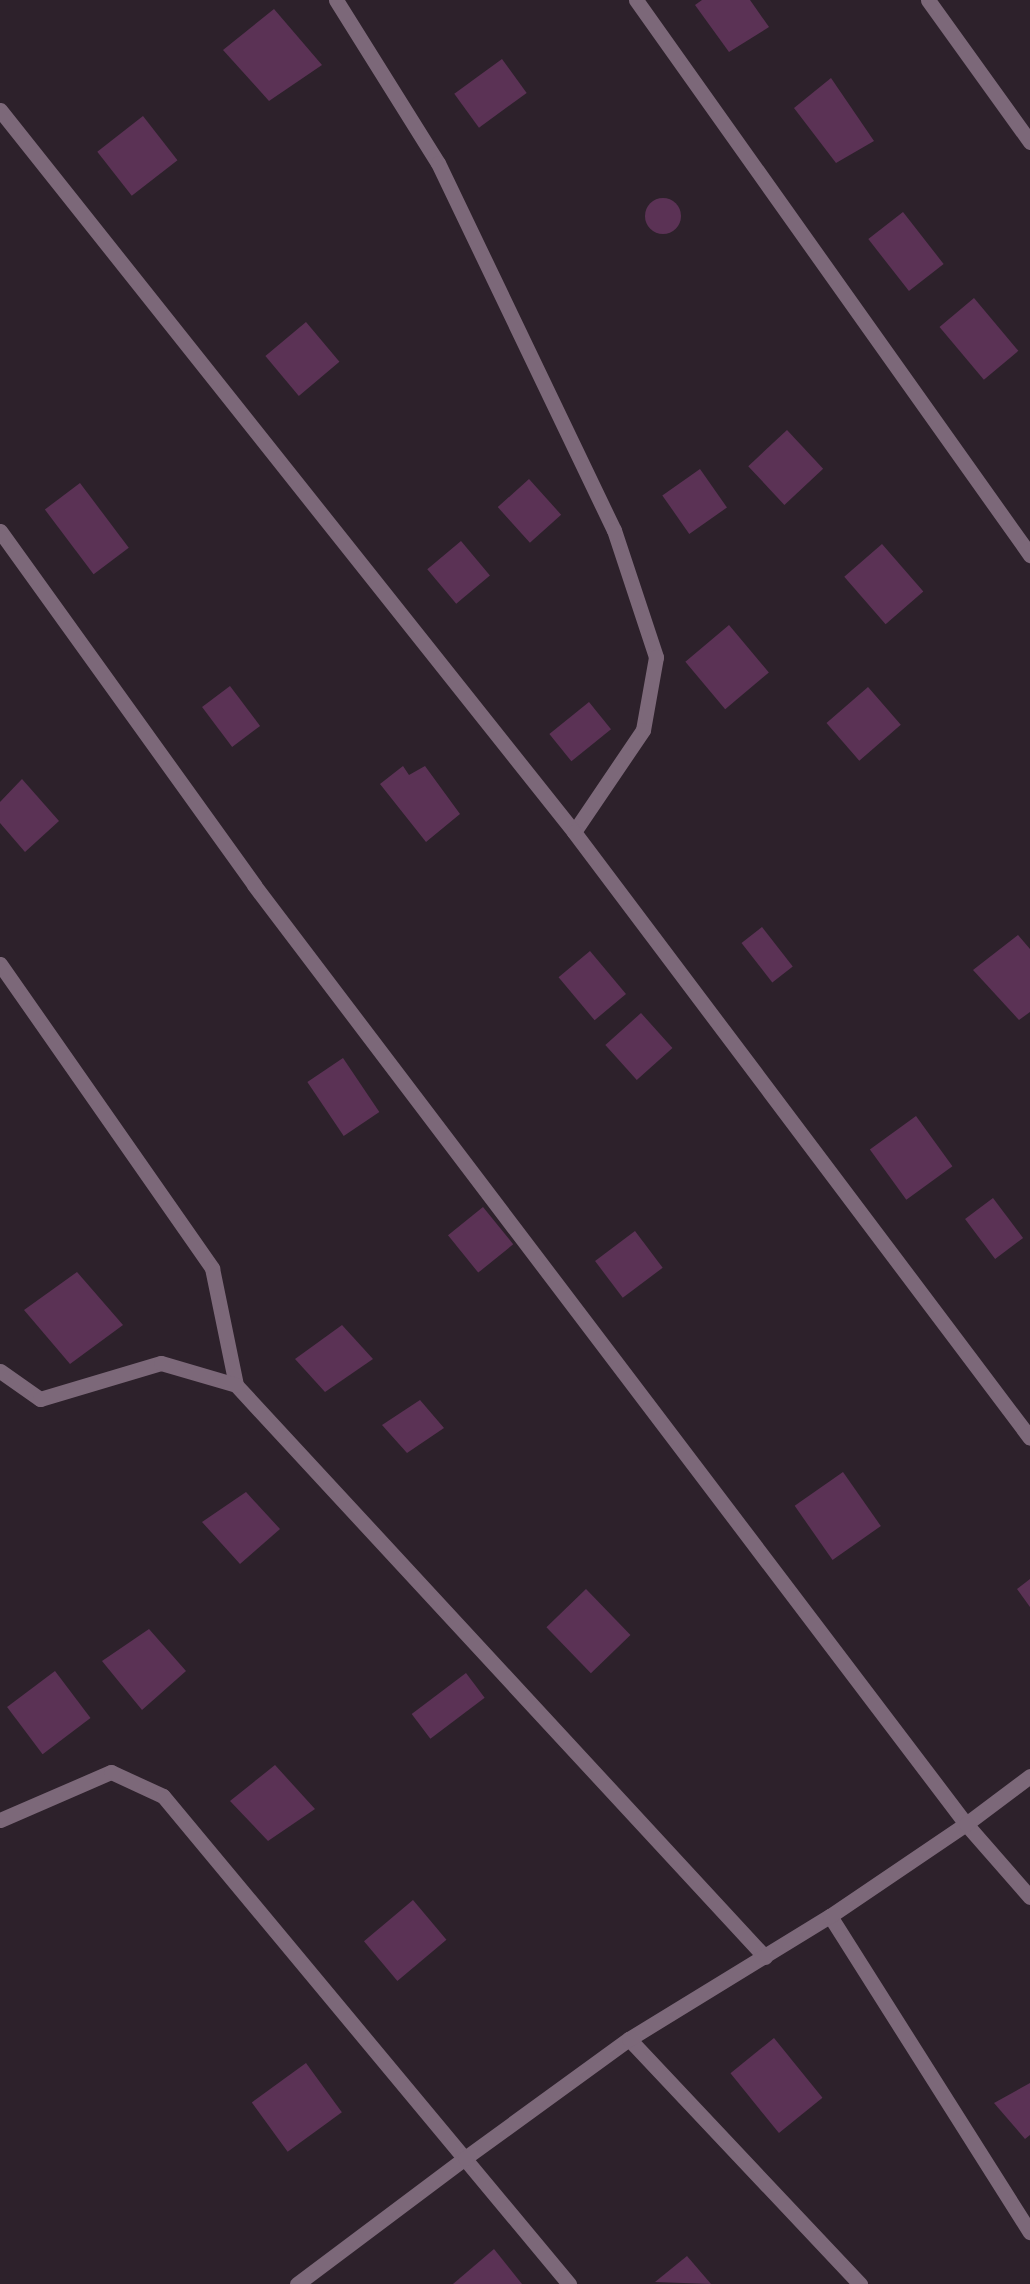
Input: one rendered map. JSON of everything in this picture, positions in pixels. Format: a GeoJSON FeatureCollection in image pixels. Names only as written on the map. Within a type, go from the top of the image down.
{"type":"FeatureCollection","features":[{"type":"Feature","properties":{"kind":"street"},"geometry":{"type":"LineString","coordinates":[[336,0],[438,163],[614,530],[656,657],[643,730],[574,832]]}},
{"type":"Feature","properties":{"kind":"street"},"geometry":{"type":"LineString","coordinates":[[636,0],[1030,555]]}},
{"type":"Feature","properties":{"kind":"street"},"geometry":{"type":"LineString","coordinates":[[928,0],[1030,142]]}},
{"type":"Feature","properties":{"kind":"street"},"geometry":{"type":"LineString","coordinates":[[0,110],[574,832],[1030,1438]]}},
{"type":"Feature","properties":{"kind":"street"},"geometry":{"type":"LineString","coordinates":[[0,531],[254,885],[966,1824],[1030,1897]]}},
{"type":"Feature","properties":{"kind":"street"},"geometry":{"type":"LineString","coordinates":[[0,964],[212,1268],[236,1385]]}},
{"type":"Feature","properties":{"kind":"street"},"geometry":{"type":"LineString","coordinates":[[0,1371],[40,1399],[161,1363],[236,1385],[765,1957]]}},
{"type":"Feature","properties":{"kind":"street"},"geometry":{"type":"LineString","coordinates":[[0,1820],[111,1772],[163,1796],[568,2284]]}},
{"type":"Feature","properties":{"kind":"street"},"geometry":{"type":"LineString","coordinates":[[297,2284],[629,2039],[830,1916],[966,1824],[1030,1776]]}},
{"type":"Feature","properties":{"kind":"street"},"geometry":{"type":"LineString","coordinates":[[830,1916],[1030,2232]]}},
{"type":"Feature","properties":{"kind":"street"},"geometry":{"type":"LineString","coordinates":[[629,2039],[860,2284]]}},
{"type":"Feature","properties":{"kind":"building"},"geometry":{"type":"Polygon","coordinates":[[[702,0],[750,0],[769,27],[729,52],[695,5],[702,0]]]}},
{"type":"Feature","properties":{"kind":"building"},"geometry":{"type":"Polygon","coordinates":[[[274,9],[322,65],[269,101],[223,50],[274,9]]]}},
{"type":"Feature","properties":{"kind":"building"},"geometry":{"type":"Polygon","coordinates":[[[502,59],[527,93],[479,128],[454,94],[502,59]]]}},
{"type":"Feature","properties":{"kind":"building"},"geometry":{"type":"Polygon","coordinates":[[[831,78],[874,141],[836,163],[794,108],[831,78]]]}},
{"type":"Feature","properties":{"kind":"building"},"geometry":{"type":"Polygon","coordinates":[[[143,116],[177,160],[132,196],[97,152],[143,116]]]}},
{"type":"Feature","properties":{"kind":"building"},"geometry":{"type":"Polygon","coordinates":[[[663,198],[675,204],[681,216],[675,228],[663,234],[651,228],[645,216],[651,204],[663,198]]]}},
{"type":"Feature","properties":{"kind":"building"},"geometry":{"type":"Polygon","coordinates":[[[903,212],[944,264],[909,291],[868,239],[903,212]]]}},
{"type":"Feature","properties":{"kind":"building"},"geometry":{"type":"Polygon","coordinates":[[[974,298],[1018,351],[984,380],[940,327],[974,298]]]}},
{"type":"Feature","properties":{"kind":"building"},"geometry":{"type":"Polygon","coordinates":[[[306,322],[339,362],[299,396],[265,356],[306,322]]]}},
{"type":"Feature","properties":{"kind":"building"},"geometry":{"type":"Polygon","coordinates":[[[787,430],[823,469],[784,505],[748,466],[787,430]]]}},
{"type":"Feature","properties":{"kind":"building"},"geometry":{"type":"Polygon","coordinates":[[[700,469],[727,508],[689,534],[662,495],[700,469]]]}},
{"type":"Feature","properties":{"kind":"building"},"geometry":{"type":"Polygon","coordinates":[[[529,479],[561,515],[530,543],[498,507],[529,479]]]}},
{"type":"Feature","properties":{"kind":"building"},"geometry":{"type":"Polygon","coordinates":[[[80,483],[129,548],[94,574],[45,509],[80,483]]]}},
{"type":"Feature","properties":{"kind":"building"},"geometry":{"type":"Polygon","coordinates":[[[461,541],[490,575],[456,604],[427,569],[461,541]]]}},
{"type":"Feature","properties":{"kind":"building"},"geometry":{"type":"Polygon","coordinates":[[[882,544],[923,592],[886,624],[844,577],[882,544]]]}},
{"type":"Feature","properties":{"kind":"building"},"geometry":{"type":"Polygon","coordinates":[[[729,625],[769,672],[725,709],[685,662],[729,625]]]}},
{"type":"Feature","properties":{"kind":"building"},"geometry":{"type":"Polygon","coordinates":[[[230,686],[260,726],[232,747],[202,707],[230,686]]]}},
{"type":"Feature","properties":{"kind":"building"},"geometry":{"type":"Polygon","coordinates":[[[868,687],[901,725],[859,761],[826,723],[868,687]]]}},
{"type":"Feature","properties":{"kind":"building"},"geometry":{"type":"Polygon","coordinates":[[[589,702],[611,729],[571,761],[549,734],[589,702]]]}},
{"type":"Feature","properties":{"kind":"building"},"geometry":{"type":"Polygon","coordinates":[[[403,766],[409,775],[425,766],[460,814],[426,842],[380,784],[403,766]]]}},
{"type":"Feature","properties":{"kind":"building"},"geometry":{"type":"Polygon","coordinates":[[[22,779],[59,821],[25,852],[0,823],[0,802],[22,779]]]}},
{"type":"Feature","properties":{"kind":"building"},"geometry":{"type":"Polygon","coordinates":[[[762,927],[793,966],[772,982],[742,943],[762,927]]]}},
{"type":"Feature","properties":{"kind":"building"},"geometry":{"type":"Polygon","coordinates":[[[1018,935],[1030,949],[1030,1012],[1019,1020],[973,970],[1018,935]]]}},
{"type":"Feature","properties":{"kind":"building"},"geometry":{"type":"Polygon","coordinates":[[[590,951],[626,994],[595,1020],[559,977],[590,951]]]}},
{"type":"Feature","properties":{"kind":"building"},"geometry":{"type":"Polygon","coordinates":[[[641,1013],[672,1048],[637,1080],[605,1045],[641,1013]]]}},
{"type":"Feature","properties":{"kind":"building"},"geometry":{"type":"Polygon","coordinates":[[[343,1058],[379,1112],[344,1136],[307,1082],[343,1058]]]}},
{"type":"Feature","properties":{"kind":"building"},"geometry":{"type":"Polygon","coordinates":[[[916,1116],[952,1166],[906,1200],[870,1150],[916,1116]]]}},
{"type":"Feature","properties":{"kind":"building"},"geometry":{"type":"Polygon","coordinates":[[[993,1198],[1023,1238],[995,1259],[965,1219],[993,1198]]]}},
{"type":"Feature","properties":{"kind":"building"},"geometry":{"type":"Polygon","coordinates":[[[483,1207],[513,1244],[478,1273],[448,1235],[483,1207]]]}},
{"type":"Feature","properties":{"kind":"building"},"geometry":{"type":"Polygon","coordinates":[[[635,1231],[663,1268],[623,1298],[595,1261],[635,1231]]]}},
{"type":"Feature","properties":{"kind":"building"},"geometry":{"type":"Polygon","coordinates":[[[77,1272],[123,1325],[70,1364],[24,1310],[77,1272]]]}},
{"type":"Feature","properties":{"kind":"building"},"geometry":{"type":"Polygon","coordinates":[[[342,1325],[373,1359],[325,1392],[295,1359],[342,1325]]]}},
{"type":"Feature","properties":{"kind":"building"},"geometry":{"type":"Polygon","coordinates":[[[420,1400],[444,1428],[407,1453],[382,1425],[420,1400]]]}},
{"type":"Feature","properties":{"kind":"building"},"geometry":{"type":"Polygon","coordinates":[[[843,1472],[881,1526],[833,1560],[795,1506],[843,1472]]]}},
{"type":"Feature","properties":{"kind":"building"},"geometry":{"type":"Polygon","coordinates":[[[246,1492],[280,1529],[240,1564],[202,1522],[246,1492]]]}},
{"type":"Feature","properties":{"kind":"building"},"geometry":{"type":"Polygon","coordinates":[[[1030,1579],[1030,1607],[1017,1589],[1030,1579]]]}},
{"type":"Feature","properties":{"kind":"building"},"geometry":{"type":"Polygon","coordinates":[[[586,1589],[630,1635],[591,1673],[546,1627],[586,1589]]]}},
{"type":"Feature","properties":{"kind":"building"},"geometry":{"type":"Polygon","coordinates":[[[149,1629],[186,1671],[142,1710],[102,1661],[149,1629]]]}},
{"type":"Feature","properties":{"kind":"building"},"geometry":{"type":"Polygon","coordinates":[[[55,1671],[91,1718],[43,1754],[7,1707],[55,1671]]]}},
{"type":"Feature","properties":{"kind":"building"},"geometry":{"type":"Polygon","coordinates":[[[466,1673],[485,1698],[430,1739],[412,1714],[466,1673]]]}},
{"type":"Feature","properties":{"kind":"building"},"geometry":{"type":"Polygon","coordinates":[[[275,1765],[315,1809],[268,1841],[230,1801],[275,1765]]]}},
{"type":"Feature","properties":{"kind":"building"},"geometry":{"type":"Polygon","coordinates":[[[413,1900],[446,1940],[397,1981],[364,1941],[413,1900]]]}},
{"type":"Feature","properties":{"kind":"building"},"geometry":{"type":"Polygon","coordinates":[[[774,2038],[822,2098],[779,2133],[730,2073],[774,2038]]]}},
{"type":"Feature","properties":{"kind":"building"},"geometry":{"type":"Polygon","coordinates":[[[306,2063],[342,2112],[288,2152],[252,2102],[306,2063]]]}},
{"type":"Feature","properties":{"kind":"building"},"geometry":{"type":"Polygon","coordinates":[[[1030,2083],[1030,2135],[1025,2139],[994,2103],[1030,2083]]]}},
{"type":"Feature","properties":{"kind":"building"},"geometry":{"type":"Polygon","coordinates":[[[494,2249],[522,2284],[453,2284],[494,2249]]]}},
{"type":"Feature","properties":{"kind":"building"},"geometry":{"type":"Polygon","coordinates":[[[687,2256],[711,2284],[655,2282],[687,2256]]]}}]}
